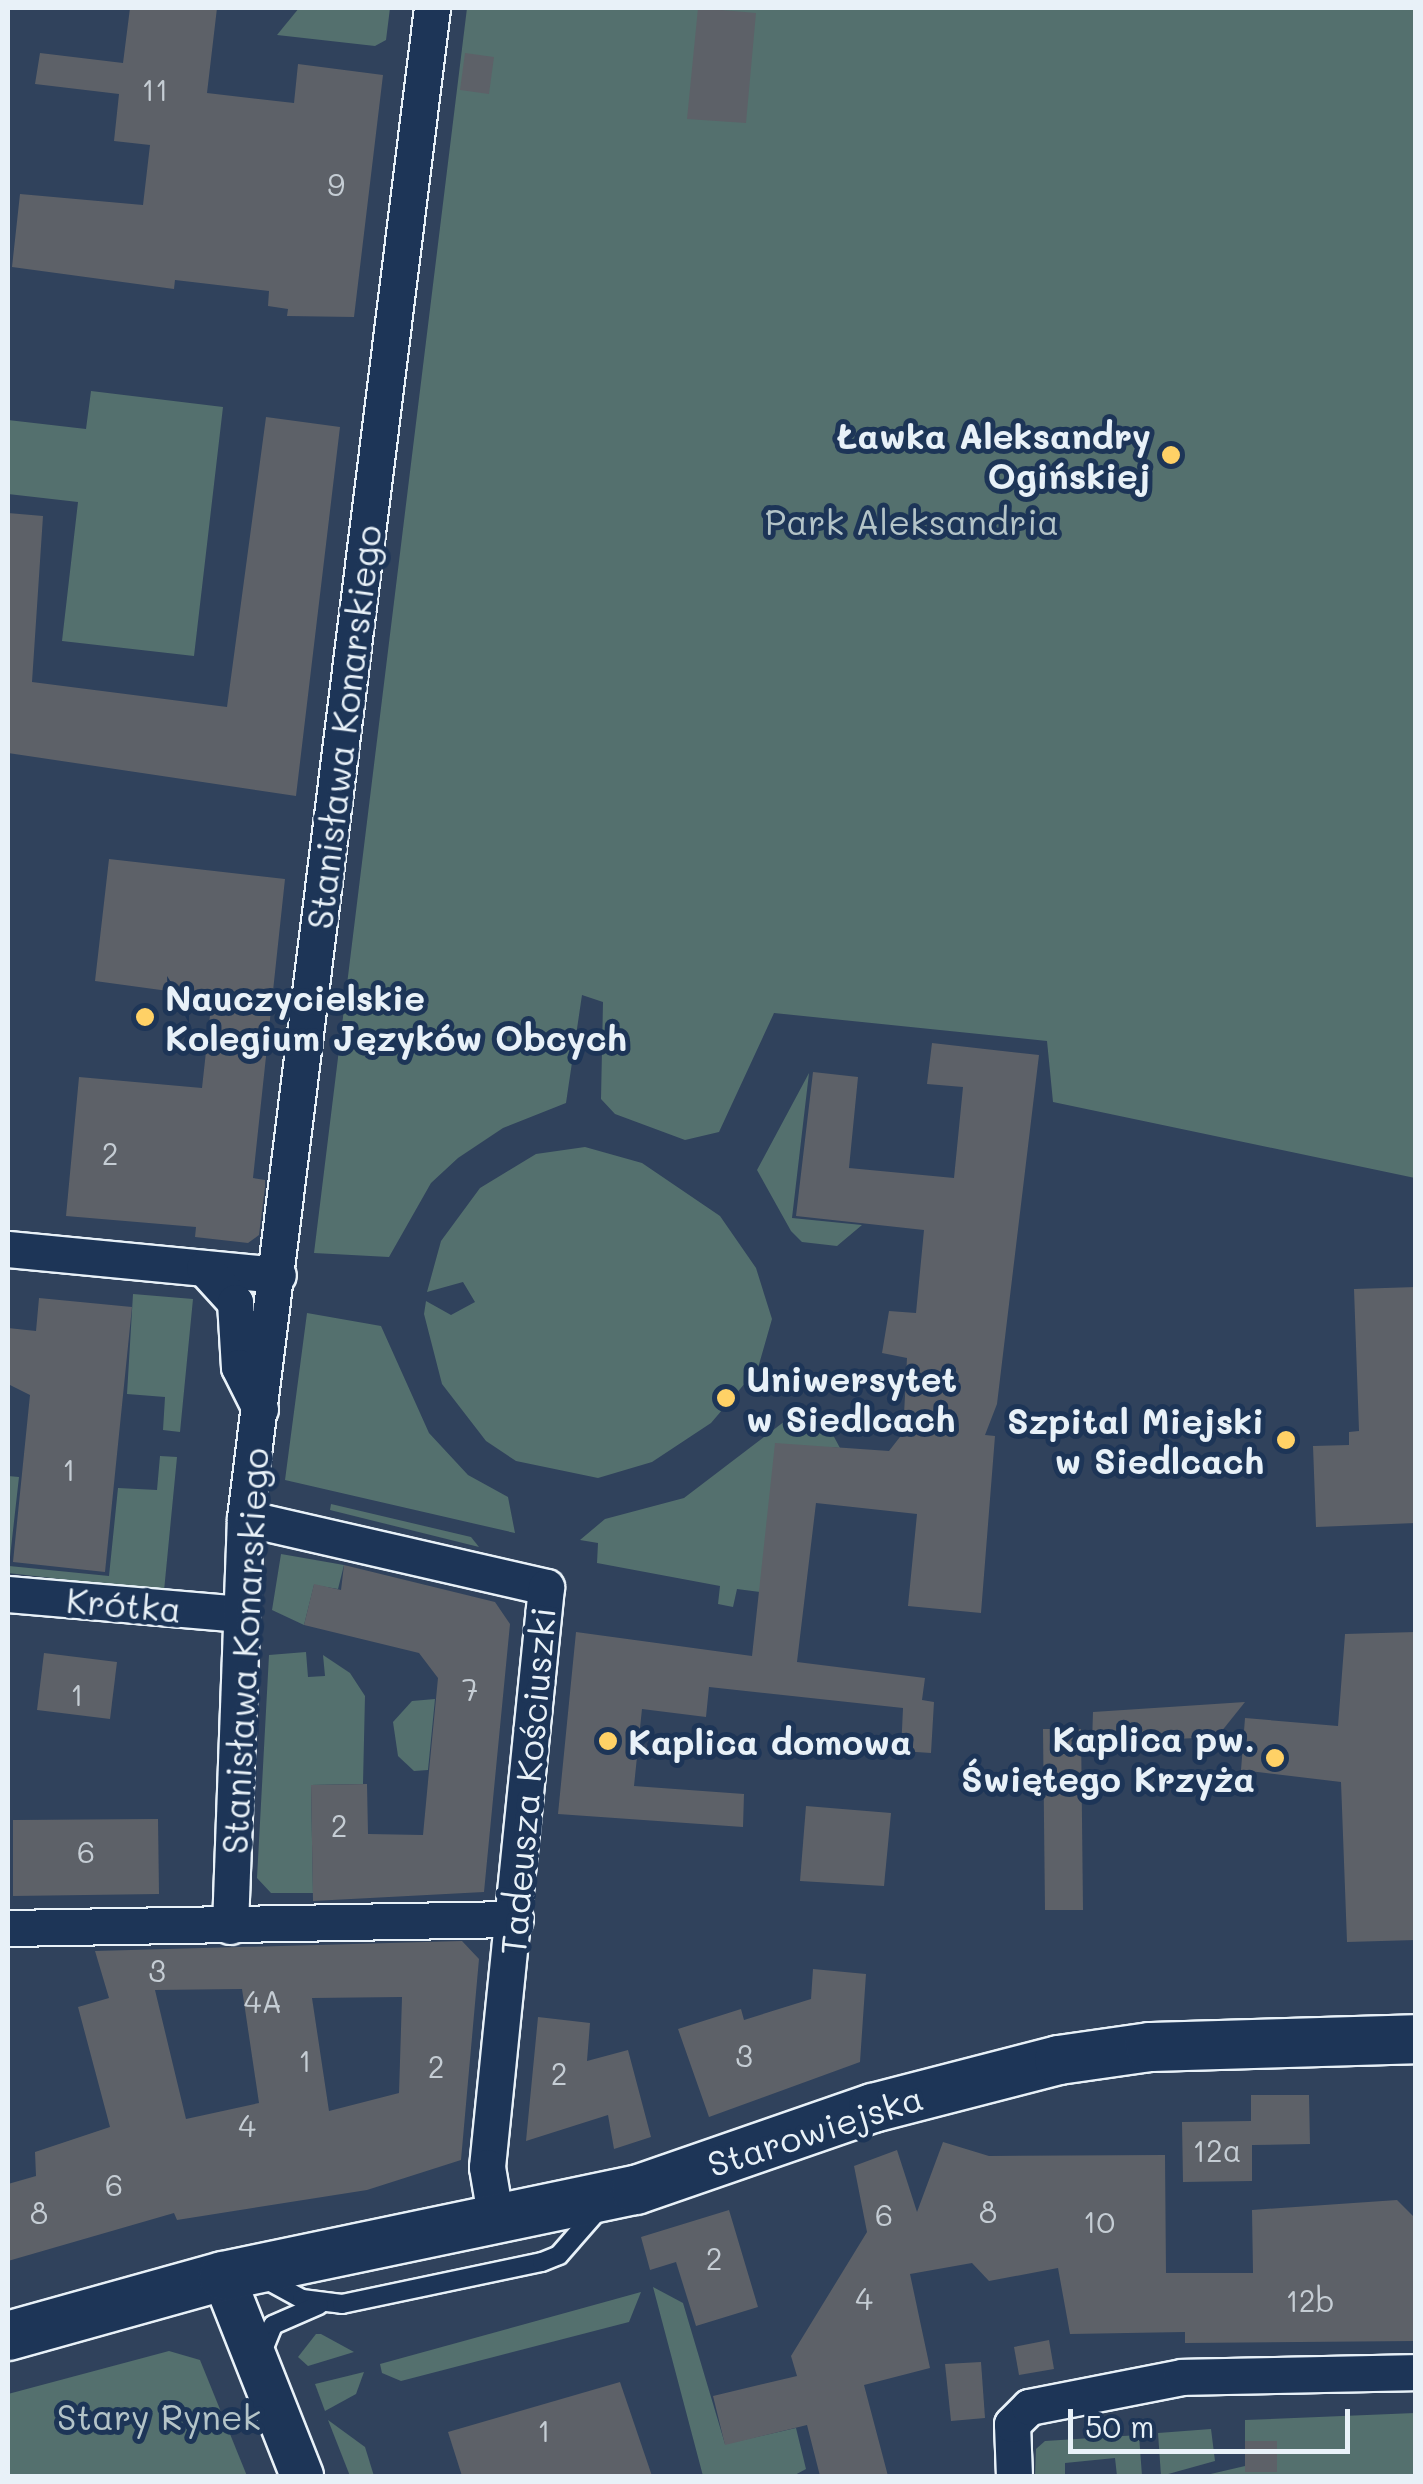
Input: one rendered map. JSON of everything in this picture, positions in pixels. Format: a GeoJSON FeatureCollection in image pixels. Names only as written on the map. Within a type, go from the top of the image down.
{"type":"FeatureCollection","features":[{"type":"Feature","properties":{"kind":"main road","name":"Starowiejska"},"geometry":{"type":"LineString","coordinates":[[8,2336],[237,2274],[612,2196],[873,2108],[1059,2060],[1188,2045],[1416,2040]]}},
{"type":"Feature","properties":{"kind":"street","name":"Stanisława Konarskiego"},"geometry":{"type":"LineString","coordinates":[[230,1926],[245,1518],[278,1276],[432,8]]}},
{"type":"Feature","properties":{"kind":"street"},"geometry":{"type":"LineString","coordinates":[[8,1248],[278,1276]]}},
{"type":"Feature","properties":{"kind":"street"},"geometry":{"type":"LineString","coordinates":[[204,1268],[235,1302],[239,1368],[260,1410]]}},
{"type":"Feature","properties":{"kind":"street","name":"Tadeusza Kościuszki"},"geometry":{"type":"LineString","coordinates":[[245,1518],[546,1586],[487,2168],[496,2222]]}},
{"type":"Feature","properties":{"kind":"street","name":"Krótka"},"geometry":{"type":"LineString","coordinates":[[8,1594],[241,1614]]}},
{"type":"Feature","properties":{"kind":"street"},"geometry":{"type":"LineString","coordinates":[[8,1928],[514,1918]]}},
{"type":"Feature","properties":{"kind":"street"},"geometry":{"type":"LineString","coordinates":[[237,2274],[261,2375],[302,2476]]}},
{"type":"Feature","properties":{"kind":"street"},"geometry":{"type":"LineString","coordinates":[[1014,2476],[1012,2424],[1028,2408],[1182,2377],[1416,2372]]}},
{"type":"Feature","properties":{"kind":"lane"},"geometry":{"type":"LineString","coordinates":[[261,2375],[273,2326],[321,2305],[542,2262],[559,2255],[612,2196]]}},
{"type":"Feature","properties":{"kind":"lane"},"geometry":{"type":"LineString","coordinates":[[237,2274],[321,2305]]}},
{"type":"Feature","properties":{"kind":"green space"},"geometry":{"type":"Polygon","coordinates":[[[299,8],[390,8],[386,40],[375,46],[277,35],[299,8]]]}},
{"type":"Feature","properties":{"kind":"green space","name":"Park Aleksandria"},"geometry":{"type":"Polygon","coordinates":[[[467,8],[1415,8],[1415,1178],[1053,1102],[1047,1041],[774,1013],[719,1132],[685,1140],[615,1114],[601,1099],[603,1002],[582,995],[566,1103],[503,1128],[458,1158],[431,1183],[389,1257],[314,1253],[467,8]]]}},
{"type":"Feature","properties":{"kind":"green space"},"geometry":{"type":"Polygon","coordinates":[[[91,391],[223,407],[194,656],[62,641],[78,502],[8,494],[8,420],[86,429],[91,391]]]}},
{"type":"Feature","properties":{"kind":"green space"},"geometry":{"type":"Polygon","coordinates":[[[809,1073],[792,1218],[862,1225],[837,1246],[802,1242],[791,1231],[757,1170],[809,1073]]]}},
{"type":"Feature","properties":{"kind":"green space"},"geometry":{"type":"Polygon","coordinates":[[[585,1147],[642,1163],[720,1216],[756,1268],[772,1319],[758,1368],[711,1423],[652,1462],[598,1478],[516,1461],[486,1441],[442,1384],[424,1314],[426,1301],[451,1315],[475,1302],[463,1282],[427,1292],[441,1241],[480,1188],[536,1154],[585,1147]]]}},
{"type":"Feature","properties":{"kind":"green space"},"geometry":{"type":"Polygon","coordinates":[[[133,1294],[193,1299],[180,1432],[163,1430],[165,1397],[127,1394],[133,1294]]]}},
{"type":"Feature","properties":{"kind":"green space"},"geometry":{"type":"Polygon","coordinates":[[[307,1313],[381,1326],[429,1433],[468,1475],[508,1497],[515,1533],[285,1480],[307,1313]]]}},
{"type":"Feature","properties":{"kind":"green space"},"geometry":{"type":"Polygon","coordinates":[[[825,1420],[840,1448],[831,1447],[760,1592],[737,1589],[733,1607],[718,1604],[720,1586],[597,1563],[598,1543],[580,1540],[605,1519],[684,1498],[785,1421],[825,1420]]]}},
{"type":"Feature","properties":{"kind":"green space"},"geometry":{"type":"Polygon","coordinates":[[[160,1456],[177,1457],[164,1591],[8,1573],[8,1476],[19,1477],[9,1566],[109,1576],[118,1488],[157,1490],[160,1456]]]}},
{"type":"Feature","properties":{"kind":"green space"},"geometry":{"type":"Polygon","coordinates":[[[331,1504],[471,1537],[479,1547],[330,1510],[331,1504]]]}},
{"type":"Feature","properties":{"kind":"green space"},"geometry":{"type":"Polygon","coordinates":[[[281,1554],[344,1565],[338,1589],[314,1585],[304,1625],[272,1610],[281,1554]]]}},
{"type":"Feature","properties":{"kind":"green space"},"geometry":{"type":"Polygon","coordinates":[[[306,1652],[308,1677],[325,1676],[323,1655],[350,1673],[365,1696],[363,1784],[311,1785],[313,1893],[271,1893],[257,1878],[269,1655],[306,1652]]]}},
{"type":"Feature","properties":{"kind":"green space"},"geometry":{"type":"Polygon","coordinates":[[[435,1699],[428,1770],[414,1771],[398,1756],[393,1722],[412,1701],[435,1699]]]}},
{"type":"Feature","properties":{"kind":"green space"},"geometry":{"type":"Polygon","coordinates":[[[653,2287],[683,2303],[725,2444],[796,2428],[806,2469],[793,2476],[703,2476],[653,2287]]]}},
{"type":"Feature","properties":{"kind":"green space"},"geometry":{"type":"Polygon","coordinates":[[[641,2292],[629,2322],[401,2381],[382,2373],[380,2364],[641,2292]]]}},
{"type":"Feature","properties":{"kind":"green space"},"geometry":{"type":"Polygon","coordinates":[[[316,2334],[354,2352],[308,2366],[298,2357],[316,2334]]]}},
{"type":"Feature","properties":{"kind":"green space","name":"Stary Rynek"},"geometry":{"type":"Polygon","coordinates":[[[169,2351],[200,2360],[247,2476],[8,2476],[8,2394],[169,2351]]]}},
{"type":"Feature","properties":{"kind":"green space"},"geometry":{"type":"Polygon","coordinates":[[[364,2372],[356,2394],[325,2411],[315,2384],[364,2372]]]}},
{"type":"Feature","properties":{"kind":"green space"},"geometry":{"type":"Polygon","coordinates":[[[1415,2413],[1415,2476],[1202,2476],[1245,2466],[1277,2471],[1277,2441],[1245,2441],[1245,2420],[1415,2413]]]}},
{"type":"Feature","properties":{"kind":"green space"},"geometry":{"type":"Polygon","coordinates":[[[328,2420],[365,2447],[374,2476],[350,2476],[328,2420]]]}},
{"type":"Feature","properties":{"kind":"green space"},"geometry":{"type":"Polygon","coordinates":[[[1211,2429],[1215,2461],[1161,2476],[1158,2433],[1211,2429]]]}},
{"type":"Feature","properties":{"kind":"green space"},"geometry":{"type":"Polygon","coordinates":[[[1139,2435],[1142,2476],[1117,2476],[1115,2458],[1065,2463],[1065,2476],[1035,2476],[1036,2449],[1045,2441],[1139,2435]]]}},
{"type":"Feature","properties":{"kind":"building"},"geometry":{"type":"Polygon","coordinates":[[[130,8],[217,8],[207,93],[294,103],[298,64],[383,75],[354,317],[287,316],[288,309],[268,306],[269,291],[175,280],[174,289],[12,267],[20,194],[143,205],[150,145],[114,141],[119,94],[35,84],[40,53],[123,63],[130,8]]]}},
{"type":"Feature","properties":{"kind":"building"},"geometry":{"type":"Polygon","coordinates":[[[698,8],[756,13],[746,123],[687,119],[698,8]]]}},
{"type":"Feature","properties":{"kind":"building"},"geometry":{"type":"Polygon","coordinates":[[[465,53],[494,57],[489,94],[460,90],[465,53]]]}},
{"type":"Feature","properties":{"kind":"building"},"geometry":{"type":"Polygon","coordinates":[[[266,417],[340,427],[296,796],[8,753],[8,513],[43,516],[32,682],[227,707],[266,417]]]}},
{"type":"Feature","properties":{"kind":"building"},"geometry":{"type":"Polygon","coordinates":[[[109,859],[285,879],[253,1178],[265,1180],[265,1187],[259,1235],[248,1243],[195,1237],[196,1227],[66,1216],[79,1077],[202,1088],[212,997],[95,981],[109,859]]]}},
{"type":"Feature","properties":{"kind":"building"},"geometry":{"type":"Polygon","coordinates":[[[932,1043],[1039,1055],[997,1404],[985,1435],[995,1436],[981,1613],[908,1606],[917,1514],[816,1503],[797,1662],[925,1678],[922,1700],[934,1702],[931,1753],[901,1751],[903,1708],[709,1687],[706,1717],[642,1709],[634,1786],[744,1794],[743,1827],[558,1814],[576,1632],[752,1656],[775,1443],[889,1451],[903,1433],[907,1358],[882,1353],[889,1311],[916,1313],[924,1230],[796,1216],[813,1072],[858,1077],[849,1168],[954,1178],[963,1087],[927,1084],[932,1043]]]}},
{"type":"Feature","properties":{"kind":"building"},"geometry":{"type":"Polygon","coordinates":[[[1416,1287],[1416,1523],[1316,1527],[1313,1446],[1349,1445],[1349,1432],[1359,1431],[1354,1289],[1416,1287]]]}},
{"type":"Feature","properties":{"kind":"building"},"geometry":{"type":"Polygon","coordinates":[[[39,1298],[132,1307],[105,1572],[13,1562],[30,1395],[8,1384],[8,1328],[36,1331],[39,1298]]]}},
{"type":"Feature","properties":{"kind":"building"},"geometry":{"type":"Polygon","coordinates":[[[344,1565],[495,1602],[510,1624],[484,1892],[313,1901],[311,1785],[367,1784],[368,1834],[423,1835],[438,1678],[419,1653],[304,1625],[314,1584],[341,1590],[344,1565]]]}},
{"type":"Feature","properties":{"kind":"building"},"geometry":{"type":"Polygon","coordinates":[[[1416,1632],[1416,1940],[1347,1942],[1341,1782],[1241,1770],[1245,1718],[1338,1726],[1345,1634],[1416,1632]]]}},
{"type":"Feature","properties":{"kind":"building"},"geometry":{"type":"Polygon","coordinates":[[[44,1653],[117,1662],[110,1719],[37,1710],[44,1653]]]}},
{"type":"Feature","properties":{"kind":"building"},"geometry":{"type":"Polygon","coordinates":[[[1245,1702],[1217,1737],[1092,1743],[1093,1712],[1245,1702]]]}},
{"type":"Feature","properties":{"kind":"building"},"geometry":{"type":"Polygon","coordinates":[[[1043,1729],[1081,1729],[1083,1910],[1045,1910],[1043,1729]]]}},
{"type":"Feature","properties":{"kind":"building"},"geometry":{"type":"Polygon","coordinates":[[[806,1806],[891,1813],[884,1886],[800,1881],[806,1806]]]}},
{"type":"Feature","properties":{"kind":"building"},"geometry":{"type":"Polygon","coordinates":[[[158,1819],[159,1894],[13,1896],[13,1820],[158,1819]]]}},
{"type":"Feature","properties":{"kind":"building"},"geometry":{"type":"Polygon","coordinates":[[[462,1941],[479,1959],[461,2160],[367,2190],[177,2220],[174,2213],[8,2261],[8,2184],[36,2176],[35,2152],[110,2127],[78,2007],[109,1998],[95,1951],[462,1941]],[[242,1989],[155,1990],[186,2119],[259,2103],[242,1989]],[[402,1997],[312,1998],[329,2111],[399,2093],[402,1997]]]}},
{"type":"Feature","properties":{"kind":"building"},"geometry":{"type":"Polygon","coordinates":[[[813,1969],[866,1974],[860,2062],[709,2117],[678,2029],[741,2009],[744,2020],[811,1999],[813,1969]]]}},
{"type":"Feature","properties":{"kind":"building"},"geometry":{"type":"Polygon","coordinates":[[[538,2017],[590,2023],[587,2061],[628,2050],[651,2137],[614,2149],[608,2115],[526,2141],[538,2017]]]}},
{"type":"Feature","properties":{"kind":"building"},"geometry":{"type":"Polygon","coordinates":[[[1251,2095],[1309,2095],[1310,2144],[1252,2145],[1252,2181],[1183,2182],[1182,2122],[1251,2121],[1251,2095]]]}},
{"type":"Feature","properties":{"kind":"building"},"geometry":{"type":"Polygon","coordinates":[[[943,2142],[989,2156],[1165,2155],[1166,2273],[1253,2273],[1252,2210],[1397,2200],[1416,2219],[1416,2341],[1185,2343],[1185,2332],[1070,2334],[1058,2268],[989,2281],[972,2263],[910,2274],[930,2368],[864,2385],[888,2476],[820,2476],[807,2425],[725,2445],[713,2396],[797,2376],[791,2356],[867,2232],[854,2166],[897,2150],[917,2212],[943,2142]]]}},
{"type":"Feature","properties":{"kind":"building"},"geometry":{"type":"Polygon","coordinates":[[[729,2210],[758,2307],[696,2326],[676,2262],[650,2270],[641,2237],[729,2210]]]}},
{"type":"Feature","properties":{"kind":"building"},"geometry":{"type":"Polygon","coordinates":[[[1049,2340],[1054,2369],[1019,2375],[1014,2347],[1049,2340]]]}},
{"type":"Feature","properties":{"kind":"building"},"geometry":{"type":"Polygon","coordinates":[[[981,2362],[985,2418],[951,2421],[945,2364],[981,2362]]]}},
{"type":"Feature","properties":{"kind":"building"},"geometry":{"type":"Polygon","coordinates":[[[620,2382],[652,2476],[462,2476],[448,2432],[620,2382]]]}},
{"type":"Feature","properties":{"kind":"building"},"geometry":{"type":"Polygon","coordinates":[[[1245,2441],[1277,2441],[1277,2472],[1245,2472],[1245,2441]]]}},
{"type":"Feature","properties":{"kind":"place","name":"Ławka Aleksandry Ogińskiej"},"geometry":{"type":"Point","coordinates":[1171,455]}},
{"type":"Feature","properties":{"kind":"place","name":"Nauczycielskie Kolegium Języków Obcych"},"geometry":{"type":"Point","coordinates":[145,1017]}},
{"type":"Feature","properties":{"kind":"place","name":"Uniwersytet w Siedlcach"},"geometry":{"type":"Point","coordinates":[726,1398]}},
{"type":"Feature","properties":{"kind":"place","name":"Szpital Miejski w Siedlcach"},"geometry":{"type":"Point","coordinates":[1286,1440]}},
{"type":"Feature","properties":{"kind":"place","name":"Kaplica domowa"},"geometry":{"type":"Point","coordinates":[608,1741]}},
{"type":"Feature","properties":{"kind":"place","name":"Kaplica pw. Świętego Krzyża"},"geometry":{"type":"Point","coordinates":[1275,1758]}}]}
